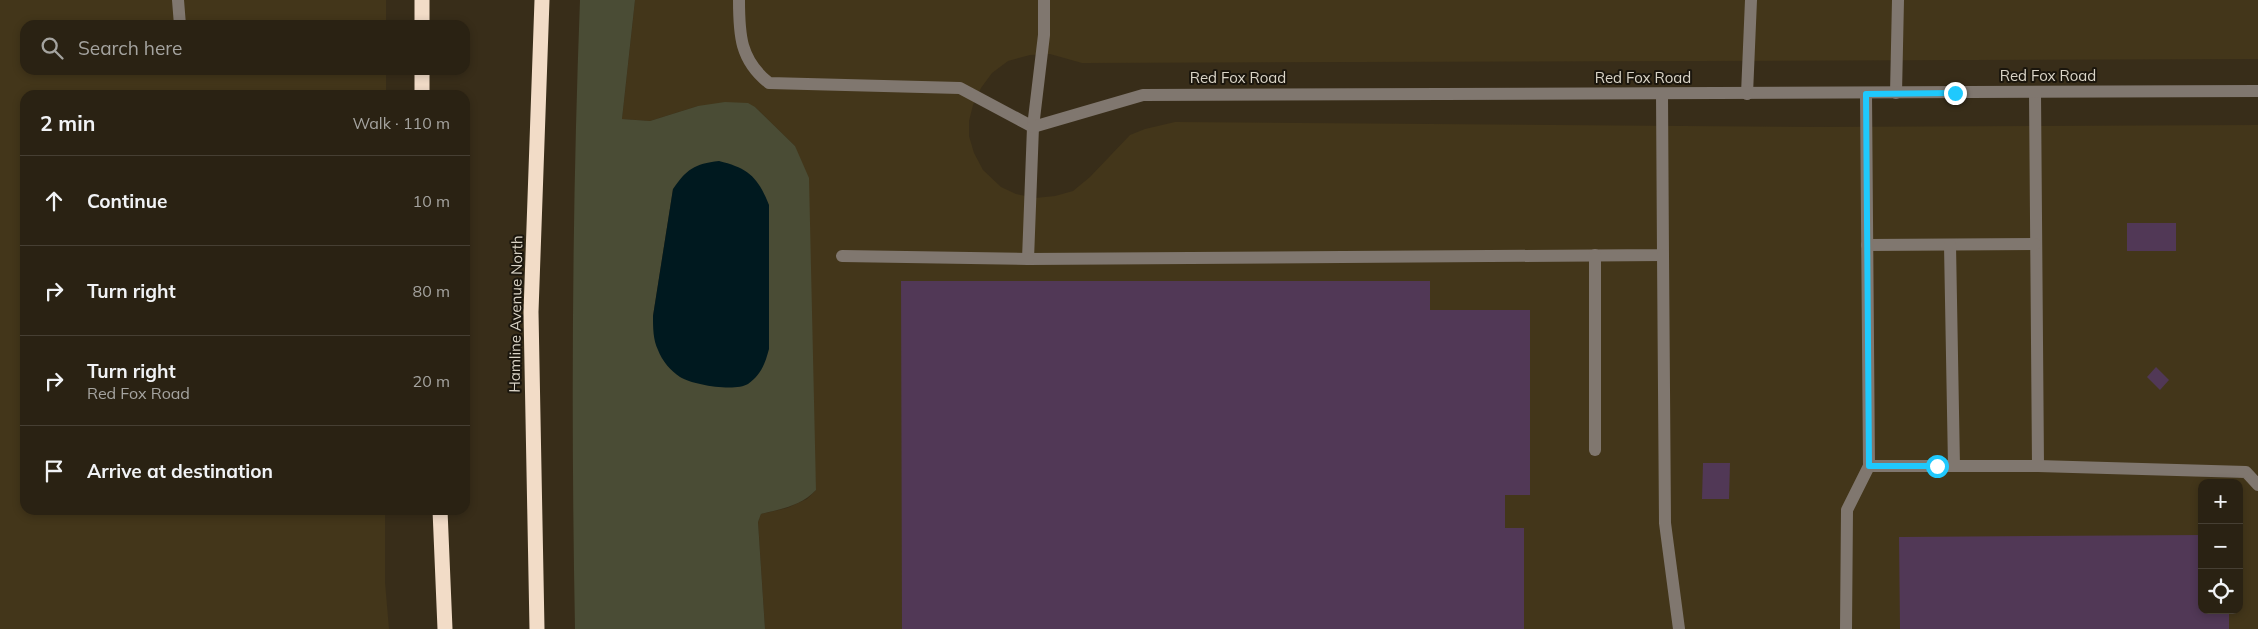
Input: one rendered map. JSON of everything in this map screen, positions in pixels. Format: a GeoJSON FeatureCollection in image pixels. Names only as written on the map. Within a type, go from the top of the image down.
{"type":"FeatureCollection","features":[{"type":"Feature","properties":{"kind":"highway"},"geometry":{"type":"LineString","coordinates":[[422,0],[422,20]]}},
{"type":"Feature","properties":{"kind":"highway","name":"Hamline Avenue North"},"geometry":{"type":"LineString","coordinates":[[537,629],[531,312],[542,0]]}},
{"type":"Feature","properties":{"kind":"highway"},"geometry":{"type":"LineString","coordinates":[[422,75],[422,90]]}},
{"type":"Feature","properties":{"kind":"highway"},"geometry":{"type":"LineString","coordinates":[[440,515],[445,629]]}},
{"type":"Feature","properties":{"kind":"street"},"geometry":{"type":"LineString","coordinates":[[178,0],[180,20]]}},
{"type":"Feature","properties":{"kind":"street"},"geometry":{"type":"LineString","coordinates":[[739,0],[739,25],[744,54],[756,72],[769,83],[960,88],[1033,127]]}},
{"type":"Feature","properties":{"kind":"street"},"geometry":{"type":"LineString","coordinates":[[1028,258],[1033,127],[1044,35],[1044,0]]}},
{"type":"Feature","properties":{"kind":"street"},"geometry":{"type":"LineString","coordinates":[[1747,94],[1751,0]]}},
{"type":"Feature","properties":{"kind":"street"},"geometry":{"type":"LineString","coordinates":[[1896,93],[1898,0]]}},
{"type":"Feature","properties":{"kind":"street","name":"Red Fox Road"},"geometry":{"type":"LineString","coordinates":[[1033,127],[1143,95],[1866,94],[2258,91]]}},
{"type":"Feature","properties":{"kind":"street"},"geometry":{"type":"LineString","coordinates":[[2035,93],[2038,466]]}},
{"type":"Feature","properties":{"kind":"street"},"geometry":{"type":"LineString","coordinates":[[1662,94],[1665,523],[1680,629]]}},
{"type":"Feature","properties":{"kind":"street"},"geometry":{"type":"LineString","coordinates":[[1846,629],[1847,510],[1869,466],[1866,94]]}},
{"type":"Feature","properties":{"kind":"street"},"geometry":{"type":"LineString","coordinates":[[1867,245],[2036,244]]}},
{"type":"Feature","properties":{"kind":"street"},"geometry":{"type":"LineString","coordinates":[[1950,245],[1954,466]]}},
{"type":"Feature","properties":{"kind":"street"},"geometry":{"type":"LineString","coordinates":[[1595,255],[1595,450]]}},
{"type":"Feature","properties":{"kind":"street"},"geometry":{"type":"LineString","coordinates":[[842,256],[1028,258],[1663,255]]}},
{"type":"Feature","properties":{"kind":"street"},"geometry":{"type":"LineString","coordinates":[[1869,466],[2038,466],[2246,472],[2258,485]]}},
{"type":"Feature","properties":{"kind":"shaded area"},"geometry":{"type":"Polygon","coordinates":[[[0,0],[386,0],[386,20],[20,20],[20,75],[386,75],[386,90],[20,90],[20,515],[385,515],[385,582],[389,629],[0,629],[0,0]]]}},
{"type":"Feature","properties":{"kind":"shaded area"},"geometry":{"type":"Polygon","coordinates":[[[635,0],[2258,0],[2258,59],[1082,63],[1050,54],[1030,55],[1008,61],[992,73],[981,88],[973,105],[969,121],[969,136],[974,153],[983,170],[1001,187],[1016,194],[1035,198],[1055,196],[1073,191],[1090,177],[1130,135],[1145,129],[1175,122],[1818,127],[2258,125],[2258,629],[765,629],[758,522],[761,514],[787,508],[807,499],[816,490],[795,146],[755,107],[698,106],[650,121],[622,119],[635,0]]]}},
{"type":"Feature","properties":{"kind":"green space"},"geometry":{"type":"Polygon","coordinates":[[[580,0],[635,0],[622,119],[650,121],[698,106],[725,102],[748,103],[755,107],[795,146],[809,178],[816,490],[804,500],[761,514],[758,522],[765,629],[575,629],[573,314],[580,0]],[[673,189],[653,316],[769,205],[673,189]]]}},
{"type":"Feature","properties":{"kind":"water"},"geometry":{"type":"Polygon","coordinates":[[[719,161],[738,167],[751,175],[761,187],[769,205],[769,349],[764,364],[756,377],[748,384],[734,387],[694,383],[677,375],[660,354],[655,342],[653,329],[653,316],[673,189],[687,172],[697,166],[719,161]]]}},
{"type":"Feature","properties":{"kind":"building"},"geometry":{"type":"Polygon","coordinates":[[[2127,223],[2176,223],[2176,251],[2127,251],[2127,223]]]}},
{"type":"Feature","properties":{"kind":"building"},"geometry":{"type":"Polygon","coordinates":[[[901,281],[1430,281],[1430,310],[1530,310],[1530,495],[1505,495],[1505,528],[1524,528],[1524,629],[902,629],[901,281]]]}},
{"type":"Feature","properties":{"kind":"building"},"geometry":{"type":"Polygon","coordinates":[[[2156,367],[2169,380],[2160,390],[2147,377],[2156,367]]]}},
{"type":"Feature","properties":{"kind":"building"},"geometry":{"type":"Polygon","coordinates":[[[1703,463],[1730,463],[1729,499],[1702,499],[1703,463]]]}},
{"type":"Feature","properties":{"kind":"building"},"geometry":{"type":"Polygon","coordinates":[[[2198,535],[2198,614],[2229,614],[2229,629],[1900,629],[1899,537],[2198,535]]]}},
{"type":"Feature","properties":{"kind":"route"},"geometry":{"type":"LineString","coordinates":[[1937,466],[1869,466],[1866,94],[1955,93]]}}]}
